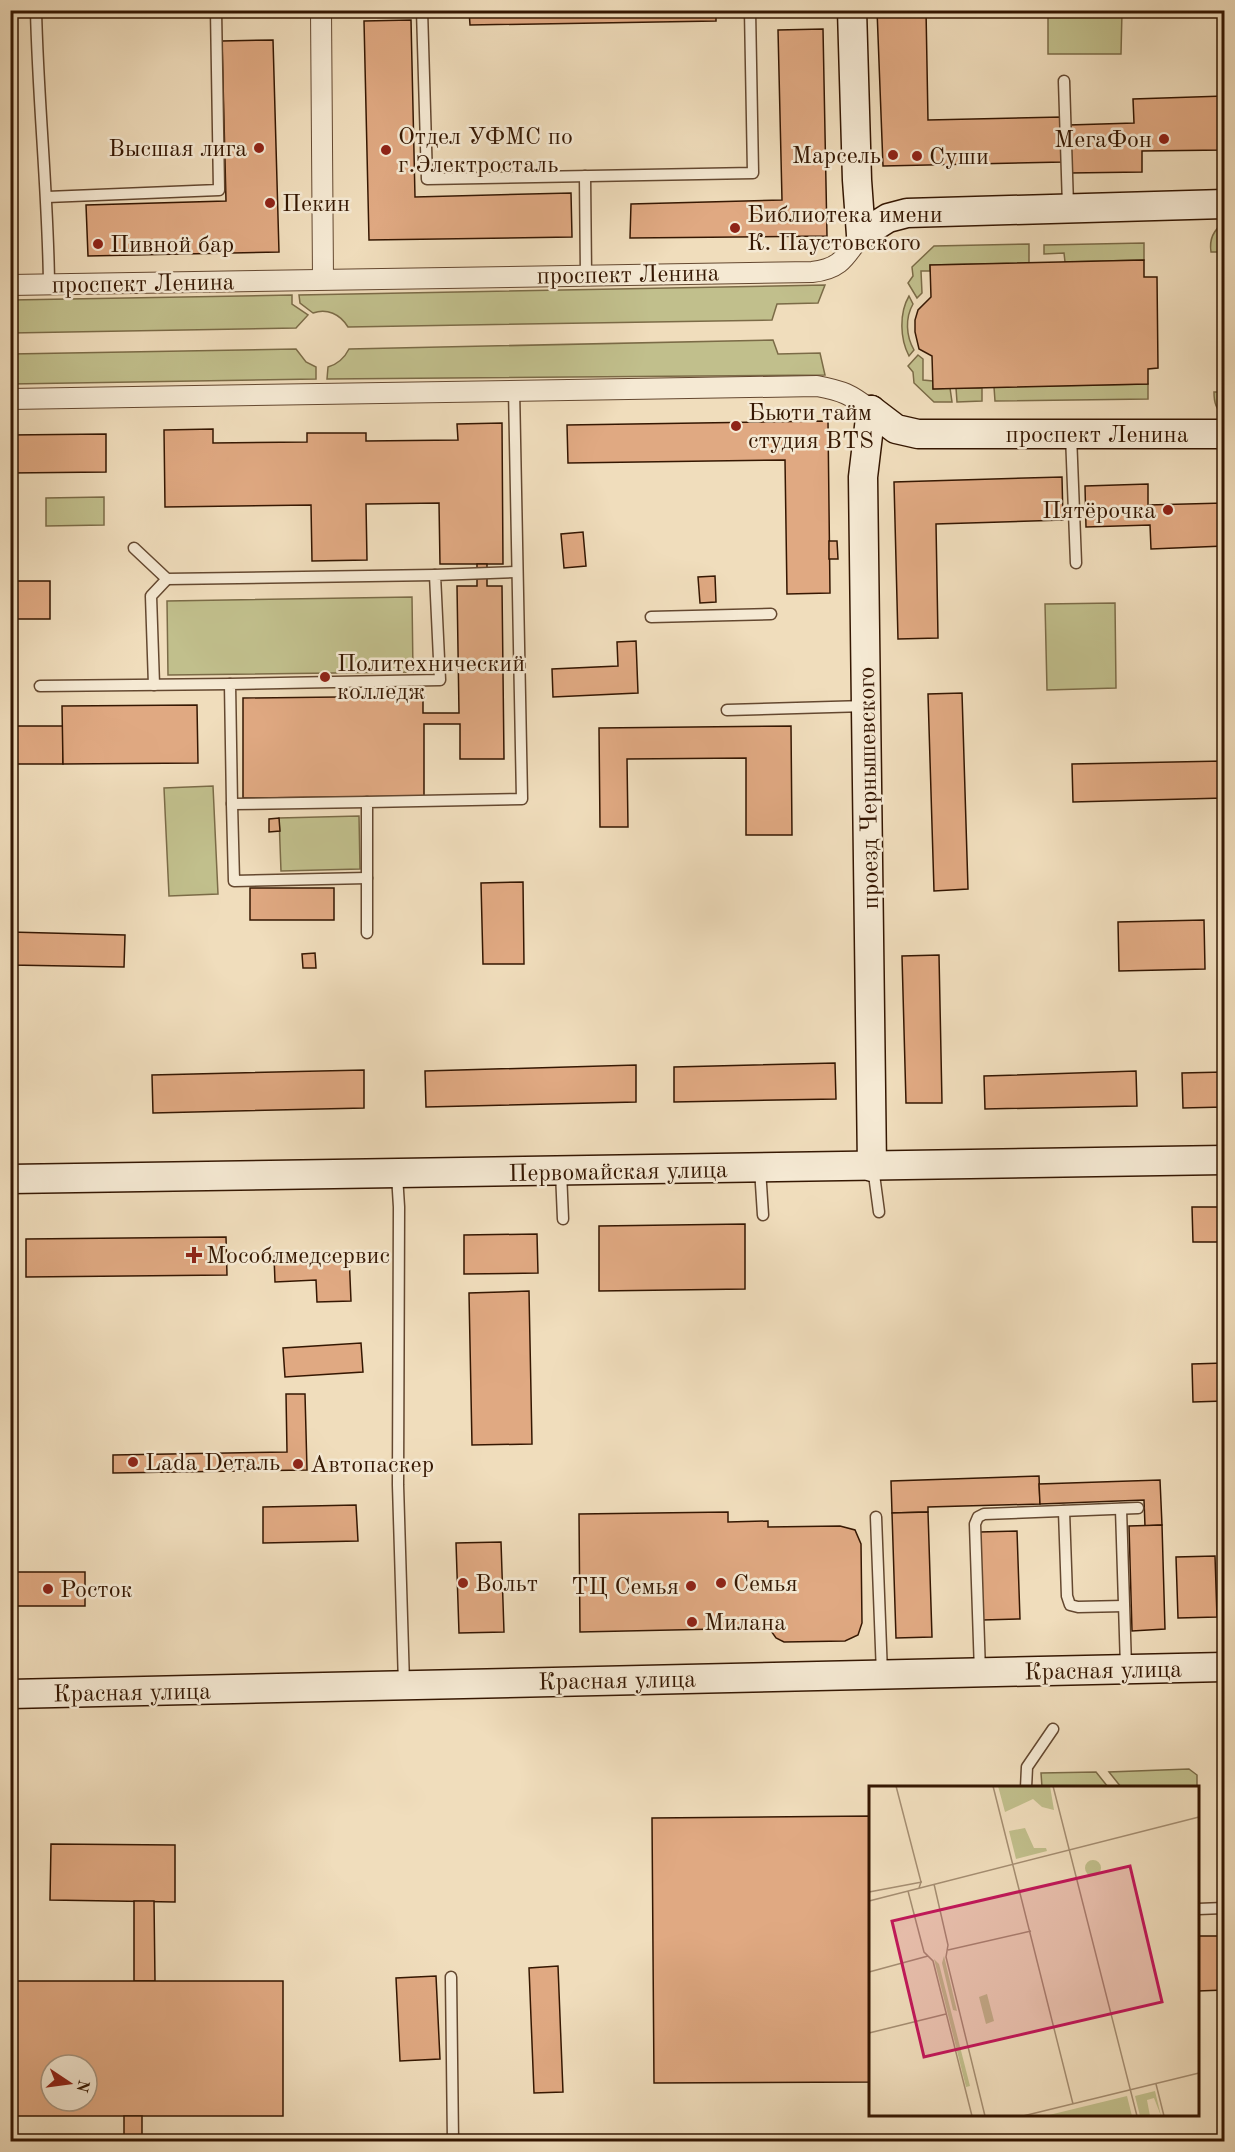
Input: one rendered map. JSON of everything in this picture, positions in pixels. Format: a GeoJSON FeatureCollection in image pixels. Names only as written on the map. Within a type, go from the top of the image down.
{"type":"FeatureCollection","features":[{"type":"Feature","properties":{"kind":"street"},"geometry":{"type":"LineString","coordinates":[[321,10],[323,279]]}},
{"type":"Feature","properties":{"kind":"street"},"geometry":{"type":"LineString","coordinates":[[852,10],[861,235]]}},
{"type":"Feature","properties":{"kind":"street","name":"проспект Ленина"},"geometry":{"type":"LineString","coordinates":[[10,285],[812,272],[829,270],[841,262],[861,235],[888,218],[907,213],[1224,204]]}},
{"type":"Feature","properties":{"kind":"street","name":"проспект Ленина"},"geometry":{"type":"LineString","coordinates":[[10,399],[514,389],[817,386],[842,390],[896,429],[918,434],[1224,434]]}},
{"type":"Feature","properties":{"kind":"street","name":"проезд Чернышевского"},"geometry":{"type":"LineString","coordinates":[[871,410],[862,477],[872,1167]]}},
{"type":"Feature","properties":{"kind":"street","name":"Первомайская улица"},"geometry":{"type":"LineString","coordinates":[[10,1179],[397,1175],[1224,1160]]}},
{"type":"Feature","properties":{"kind":"street","name":"Красная улица"},"geometry":{"type":"LineString","coordinates":[[10,1694],[1224,1667]]}},
{"type":"Feature","properties":{"kind":"lane"},"geometry":{"type":"LineString","coordinates":[[36,10],[38,88],[47,197],[49,284]]}},
{"type":"Feature","properties":{"kind":"lane"},"geometry":{"type":"LineString","coordinates":[[47,197],[219,190],[216,10]]}},
{"type":"Feature","properties":{"kind":"lane"},"geometry":{"type":"LineString","coordinates":[[422,10],[427,179],[753,173],[750,10]]}},
{"type":"Feature","properties":{"kind":"lane"},"geometry":{"type":"LineString","coordinates":[[1064,81],[1068,207]]}},
{"type":"Feature","properties":{"kind":"lane"},"geometry":{"type":"LineString","coordinates":[[585,176],[586,275]]}},
{"type":"Feature","properties":{"kind":"lane"},"geometry":{"type":"LineString","coordinates":[[232,804],[522,799],[514,389]]}},
{"type":"Feature","properties":{"kind":"lane"},"geometry":{"type":"LineString","coordinates":[[1071,434],[1076,564]]}},
{"type":"Feature","properties":{"kind":"lane"},"geometry":{"type":"LineString","coordinates":[[134,548],[168,579],[517,572]]}},
{"type":"Feature","properties":{"kind":"lane"},"geometry":{"type":"LineString","coordinates":[[40,686],[440,680],[435,575]]}},
{"type":"Feature","properties":{"kind":"lane"},"geometry":{"type":"LineString","coordinates":[[154,685],[151,596],[168,579]]}},
{"type":"Feature","properties":{"kind":"lane"},"geometry":{"type":"LineString","coordinates":[[651,617],[771,614]]}},
{"type":"Feature","properties":{"kind":"lane"},"geometry":{"type":"LineString","coordinates":[[230,684],[234,881],[367,878]]}},
{"type":"Feature","properties":{"kind":"lane"},"geometry":{"type":"LineString","coordinates":[[727,710],[867,706]]}},
{"type":"Feature","properties":{"kind":"lane"},"geometry":{"type":"LineString","coordinates":[[367,802],[367,933]]}},
{"type":"Feature","properties":{"kind":"lane"},"geometry":{"type":"LineString","coordinates":[[872,1167],[879,1212]]}},
{"type":"Feature","properties":{"kind":"lane"},"geometry":{"type":"LineString","coordinates":[[760,1169],[762,1215]]}},
{"type":"Feature","properties":{"kind":"lane"},"geometry":{"type":"LineString","coordinates":[[561,1172],[563,1219]]}},
{"type":"Feature","properties":{"kind":"lane"},"geometry":{"type":"LineString","coordinates":[[397,1175],[399,1207],[398,1485],[404,1685]]}},
{"type":"Feature","properties":{"kind":"lane"},"geometry":{"type":"LineString","coordinates":[[980,1672],[975,1524],[978,1517],[984,1514],[1138,1508]]}},
{"type":"Feature","properties":{"kind":"lane"},"geometry":{"type":"LineString","coordinates":[[1121,1509],[1126,1669]]}},
{"type":"Feature","properties":{"kind":"lane"},"geometry":{"type":"LineString","coordinates":[[1064,1511],[1066,1596],[1070,1605],[1078,1607],[1124,1606]]}},
{"type":"Feature","properties":{"kind":"lane"},"geometry":{"type":"LineString","coordinates":[[876,1517],[882,1674]]}},
{"type":"Feature","properties":{"kind":"lane"},"geometry":{"type":"LineString","coordinates":[[1026,1786],[1026,1767],[1053,1729]]}},
{"type":"Feature","properties":{"kind":"lane"},"geometry":{"type":"LineString","coordinates":[[1199,1909],[1224,1908]]}},
{"type":"Feature","properties":{"kind":"lane"},"geometry":{"type":"LineString","coordinates":[[451,1977],[453,2142]]}},
{"type":"Feature","properties":{"kind":"shaded area"},"geometry":{"type":"Polygon","coordinates":[[[1048,12],[1122,12],[1121,54],[1048,54],[1048,12]]]}},
{"type":"Feature","properties":{"kind":"shaded area"},"geometry":{"type":"Polygon","coordinates":[[[1224,223],[1224,252],[1211,252],[1213,235],[1224,223]]]}},
{"type":"Feature","properties":{"kind":"shaded area"},"geometry":{"type":"Polygon","coordinates":[[[1144,243],[1144,260],[1065,262],[1064,253],[1044,254],[1044,245],[1144,243]]]}},
{"type":"Feature","properties":{"kind":"shaded area"},"geometry":{"type":"Polygon","coordinates":[[[1029,244],[1029,263],[930,265],[930,271],[921,271],[922,293],[917,298],[908,283],[913,276],[912,267],[934,246],[1029,244]]]}},
{"type":"Feature","properties":{"kind":"shaded area"},"geometry":{"type":"Polygon","coordinates":[[[825,285],[818,303],[777,304],[772,320],[348,327],[333,313],[323,311],[313,313],[300,303],[299,295],[825,285]]]}},
{"type":"Feature","properties":{"kind":"shaded area"},"geometry":{"type":"Polygon","coordinates":[[[292,295],[292,304],[308,315],[296,328],[11,333],[11,300],[292,295]]]}},
{"type":"Feature","properties":{"kind":"shaded area"},"geometry":{"type":"Polygon","coordinates":[[[909,296],[913,304],[907,327],[914,350],[909,356],[904,342],[902,318],[909,296]]]}},
{"type":"Feature","properties":{"kind":"shaded area"},"geometry":{"type":"Polygon","coordinates":[[[773,340],[778,354],[820,353],[825,375],[327,379],[328,367],[340,361],[349,349],[773,340]]]}},
{"type":"Feature","properties":{"kind":"shaded area"},"geometry":{"type":"Polygon","coordinates":[[[296,349],[306,362],[316,367],[316,379],[11,384],[11,354],[296,349]]]}},
{"type":"Feature","properties":{"kind":"shaded area"},"geometry":{"type":"Polygon","coordinates":[[[918,355],[923,359],[923,380],[933,381],[933,389],[950,388],[952,402],[934,402],[914,383],[913,372],[908,366],[918,355]]]}},
{"type":"Feature","properties":{"kind":"shaded area"},"geometry":{"type":"Polygon","coordinates":[[[1148,384],[1148,399],[995,401],[994,387],[1148,384]]]}},
{"type":"Feature","properties":{"kind":"shaded area"},"geometry":{"type":"Polygon","coordinates":[[[956,388],[982,388],[982,401],[957,402],[956,388]]]}},
{"type":"Feature","properties":{"kind":"shaded area"},"geometry":{"type":"Polygon","coordinates":[[[1214,392],[1224,392],[1224,416],[1216,406],[1214,392]]]}},
{"type":"Feature","properties":{"kind":"shaded area"},"geometry":{"type":"Polygon","coordinates":[[[104,497],[104,525],[46,526],[46,498],[104,497]]]}},
{"type":"Feature","properties":{"kind":"shaded area"},"geometry":{"type":"Polygon","coordinates":[[[412,597],[413,672],[168,675],[167,601],[412,597]]]}},
{"type":"Feature","properties":{"kind":"shaded area"},"geometry":{"type":"Polygon","coordinates":[[[1115,603],[1116,688],[1047,690],[1045,604],[1115,603]]]}},
{"type":"Feature","properties":{"kind":"shaded area"},"geometry":{"type":"Polygon","coordinates":[[[213,786],[218,894],[169,896],[164,788],[213,786]]]}},
{"type":"Feature","properties":{"kind":"shaded area"},"geometry":{"type":"Polygon","coordinates":[[[359,816],[360,869],[281,871],[279,818],[359,816]]]}},
{"type":"Feature","properties":{"kind":"shaded area"},"geometry":{"type":"Polygon","coordinates":[[[1189,1769],[1197,1775],[1197,1786],[1120,1786],[1109,1772],[1189,1769]]]}},
{"type":"Feature","properties":{"kind":"shaded area"},"geometry":{"type":"Polygon","coordinates":[[[1096,1772],[1107,1786],[1042,1786],[1041,1773],[1096,1772]]]}},
{"type":"Feature","properties":{"kind":"shaded area"},"geometry":{"type":"Polygon","coordinates":[[[1219,1775],[1224,1775],[1224,1890],[1223,1890],[1219,1775]]]}},
{"type":"Feature","properties":{"kind":"building"},"geometry":{"type":"Polygon","coordinates":[[[469,10],[716,10],[716,21],[470,25],[469,10]]]}},
{"type":"Feature","properties":{"kind":"building"},"geometry":{"type":"Polygon","coordinates":[[[877,10],[926,10],[928,120],[1061,117],[1063,162],[883,166],[877,10]]]}},
{"type":"Feature","properties":{"kind":"building"},"geometry":{"type":"Polygon","coordinates":[[[411,20],[415,197],[571,193],[572,237],[369,240],[364,21],[411,20]]]}},
{"type":"Feature","properties":{"kind":"building"},"geometry":{"type":"Polygon","coordinates":[[[823,29],[827,236],[630,238],[631,204],[782,200],[778,30],[823,29]]]}},
{"type":"Feature","properties":{"kind":"building"},"geometry":{"type":"Polygon","coordinates":[[[273,40],[279,252],[88,256],[86,205],[226,201],[222,41],[273,40]]]}},
{"type":"Feature","properties":{"kind":"building"},"geometry":{"type":"Polygon","coordinates":[[[1224,96],[1224,150],[1142,151],[1142,172],[1070,173],[1069,125],[1134,123],[1133,99],[1224,96]]]}},
{"type":"Feature","properties":{"kind":"building"},"geometry":{"type":"Polygon","coordinates":[[[1144,260],[1144,277],[1157,277],[1158,368],[1148,369],[1148,384],[933,389],[932,356],[919,349],[915,332],[918,310],[931,297],[930,265],[1144,260]]]}},
{"type":"Feature","properties":{"kind":"building"},"geometry":{"type":"Polygon","coordinates":[[[828,421],[830,593],[787,594],[785,460],[568,463],[567,425],[828,421]]]}},
{"type":"Feature","properties":{"kind":"building"},"geometry":{"type":"Polygon","coordinates":[[[502,423],[503,564],[440,564],[439,503],[366,504],[367,560],[312,561],[311,505],[165,507],[164,430],[213,429],[213,443],[307,442],[307,433],[366,433],[366,441],[458,440],[457,424],[502,423]]]}},
{"type":"Feature","properties":{"kind":"building"},"geometry":{"type":"Polygon","coordinates":[[[106,434],[106,472],[10,473],[10,435],[106,434]]]}},
{"type":"Feature","properties":{"kind":"building"},"geometry":{"type":"Polygon","coordinates":[[[1062,477],[1063,520],[936,524],[938,638],[898,639],[894,482],[1062,477]]]}},
{"type":"Feature","properties":{"kind":"building"},"geometry":{"type":"Polygon","coordinates":[[[1148,484],[1148,505],[1224,503],[1224,546],[1151,549],[1150,525],[1086,527],[1085,486],[1148,484]]]}},
{"type":"Feature","properties":{"kind":"building"},"geometry":{"type":"Polygon","coordinates":[[[583,532],[586,566],[564,568],[561,534],[583,532]]]}},
{"type":"Feature","properties":{"kind":"building"},"geometry":{"type":"Polygon","coordinates":[[[829,541],[837,541],[838,559],[829,559],[829,541]]]}},
{"type":"Feature","properties":{"kind":"building"},"geometry":{"type":"Polygon","coordinates":[[[477,564],[487,564],[487,586],[502,586],[504,759],[460,759],[460,724],[424,724],[424,796],[243,798],[243,698],[423,696],[423,713],[459,713],[457,586],[477,586],[477,564]]]}},
{"type":"Feature","properties":{"kind":"building"},"geometry":{"type":"Polygon","coordinates":[[[715,576],[716,602],[700,603],[698,577],[715,576]]]}},
{"type":"Feature","properties":{"kind":"building"},"geometry":{"type":"Polygon","coordinates":[[[10,581],[50,581],[50,619],[11,619],[11,726],[63,726],[63,764],[10,764],[10,581]]]}},
{"type":"Feature","properties":{"kind":"building"},"geometry":{"type":"Polygon","coordinates":[[[636,641],[638,693],[553,697],[552,669],[618,666],[617,642],[636,641]]]}},
{"type":"Feature","properties":{"kind":"building"},"geometry":{"type":"Polygon","coordinates":[[[962,693],[968,889],[934,891],[928,694],[962,693]]]}},
{"type":"Feature","properties":{"kind":"building"},"geometry":{"type":"Polygon","coordinates":[[[197,705],[198,763],[63,764],[62,706],[197,705]]]}},
{"type":"Feature","properties":{"kind":"building"},"geometry":{"type":"Polygon","coordinates":[[[791,726],[792,835],[746,835],[746,758],[627,759],[628,827],[600,827],[599,728],[791,726]]]}},
{"type":"Feature","properties":{"kind":"building"},"geometry":{"type":"Polygon","coordinates":[[[1224,761],[1224,798],[1073,802],[1072,764],[1224,761]]]}},
{"type":"Feature","properties":{"kind":"building"},"geometry":{"type":"Polygon","coordinates":[[[279,818],[280,831],[269,832],[269,819],[279,818]]]}},
{"type":"Feature","properties":{"kind":"building"},"geometry":{"type":"Polygon","coordinates":[[[523,882],[524,964],[483,964],[481,883],[523,882]]]}},
{"type":"Feature","properties":{"kind":"building"},"geometry":{"type":"Polygon","coordinates":[[[250,888],[334,888],[334,920],[250,920],[250,888]]]}},
{"type":"Feature","properties":{"kind":"building"},"geometry":{"type":"Polygon","coordinates":[[[1204,920],[1205,969],[1119,971],[1118,922],[1204,920]]]}},
{"type":"Feature","properties":{"kind":"building"},"geometry":{"type":"Polygon","coordinates":[[[10,932],[125,935],[124,967],[10,965],[10,932]]]}},
{"type":"Feature","properties":{"kind":"building"},"geometry":{"type":"Polygon","coordinates":[[[315,953],[316,968],[303,968],[302,954],[315,953]]]}},
{"type":"Feature","properties":{"kind":"building"},"geometry":{"type":"Polygon","coordinates":[[[939,955],[942,1103],[906,1103],[902,956],[939,955]]]}},
{"type":"Feature","properties":{"kind":"building"},"geometry":{"type":"Polygon","coordinates":[[[835,1063],[836,1099],[674,1102],[674,1067],[835,1063]]]}},
{"type":"Feature","properties":{"kind":"building"},"geometry":{"type":"Polygon","coordinates":[[[636,1065],[636,1102],[426,1107],[425,1071],[636,1065]]]}},
{"type":"Feature","properties":{"kind":"building"},"geometry":{"type":"Polygon","coordinates":[[[364,1070],[364,1108],[153,1113],[152,1075],[364,1070]]]}},
{"type":"Feature","properties":{"kind":"building"},"geometry":{"type":"Polygon","coordinates":[[[1136,1071],[1137,1106],[985,1109],[984,1076],[1136,1071]]]}},
{"type":"Feature","properties":{"kind":"building"},"geometry":{"type":"Polygon","coordinates":[[[1224,1072],[1224,1107],[1183,1108],[1182,1073],[1224,1072]]]}},
{"type":"Feature","properties":{"kind":"building"},"geometry":{"type":"Polygon","coordinates":[[[1192,1207],[1224,1207],[1224,1242],[1193,1242],[1192,1207]]]}},
{"type":"Feature","properties":{"kind":"building"},"geometry":{"type":"Polygon","coordinates":[[[745,1224],[745,1289],[599,1291],[599,1226],[745,1224]]]}},
{"type":"Feature","properties":{"kind":"building"},"geometry":{"type":"Polygon","coordinates":[[[537,1234],[538,1273],[464,1274],[464,1235],[537,1234]]]}},
{"type":"Feature","properties":{"kind":"building"},"geometry":{"type":"Polygon","coordinates":[[[226,1237],[227,1275],[26,1277],[26,1239],[226,1237]]]}},
{"type":"Feature","properties":{"kind":"building"},"geometry":{"type":"Polygon","coordinates":[[[349,1254],[351,1301],[317,1302],[316,1280],[275,1282],[274,1256],[349,1254]]]}},
{"type":"Feature","properties":{"kind":"building"},"geometry":{"type":"Polygon","coordinates":[[[529,1291],[532,1444],[472,1445],[469,1293],[529,1291]]]}},
{"type":"Feature","properties":{"kind":"building"},"geometry":{"type":"Polygon","coordinates":[[[361,1343],[363,1372],[285,1377],[283,1348],[361,1343]]]}},
{"type":"Feature","properties":{"kind":"building"},"geometry":{"type":"Polygon","coordinates":[[[1224,1363],[1224,1401],[1193,1402],[1192,1364],[1224,1363]]]}},
{"type":"Feature","properties":{"kind":"building"},"geometry":{"type":"Polygon","coordinates":[[[286,1394],[305,1394],[307,1470],[113,1473],[113,1455],[287,1452],[286,1394]]]}},
{"type":"Feature","properties":{"kind":"building"},"geometry":{"type":"Polygon","coordinates":[[[1039,1476],[1040,1504],[928,1507],[928,1512],[892,1513],[891,1481],[1039,1476]]]}},
{"type":"Feature","properties":{"kind":"building"},"geometry":{"type":"Polygon","coordinates":[[[1160,1480],[1162,1525],[1145,1526],[1144,1500],[1040,1504],[1039,1484],[1160,1480]]]}},
{"type":"Feature","properties":{"kind":"building"},"geometry":{"type":"Polygon","coordinates":[[[356,1505],[358,1541],[263,1543],[263,1507],[356,1505]]]}},
{"type":"Feature","properties":{"kind":"building","name":"Семья"},"geometry":{"type":"Polygon","coordinates":[[[728,1512],[728,1522],[768,1521],[768,1527],[840,1526],[855,1530],[861,1544],[862,1623],[858,1635],[845,1641],[784,1642],[776,1638],[769,1628],[580,1632],[579,1514],[728,1512]]]}},
{"type":"Feature","properties":{"kind":"building"},"geometry":{"type":"Polygon","coordinates":[[[928,1512],[932,1637],[896,1638],[892,1513],[928,1512]]]}},
{"type":"Feature","properties":{"kind":"building"},"geometry":{"type":"Polygon","coordinates":[[[1162,1525],[1165,1629],[1132,1631],[1129,1526],[1162,1525]]]}},
{"type":"Feature","properties":{"kind":"building"},"geometry":{"type":"Polygon","coordinates":[[[1017,1531],[1020,1619],[983,1620],[980,1532],[1017,1531]]]}},
{"type":"Feature","properties":{"kind":"building"},"geometry":{"type":"Polygon","coordinates":[[[501,1542],[504,1632],[459,1633],[456,1543],[501,1542]]]}},
{"type":"Feature","properties":{"kind":"building"},"geometry":{"type":"Polygon","coordinates":[[[1215,1556],[1217,1617],[1178,1618],[1176,1557],[1215,1556]]]}},
{"type":"Feature","properties":{"kind":"building","name":"Росток"},"geometry":{"type":"Polygon","coordinates":[[[10,1572],[85,1572],[85,1606],[10,1606],[10,1572]]]}},
{"type":"Feature","properties":{"kind":"building"},"geometry":{"type":"Polygon","coordinates":[[[869,1816],[869,2082],[654,2083],[652,1818],[869,1816]]]}},
{"type":"Feature","properties":{"kind":"building"},"geometry":{"type":"Polygon","coordinates":[[[51,1844],[175,1845],[175,1902],[50,1900],[51,1844]]]}},
{"type":"Feature","properties":{"kind":"building"},"geometry":{"type":"Polygon","coordinates":[[[134,1901],[154,1901],[155,1981],[134,1981],[134,1901]]]}},
{"type":"Feature","properties":{"kind":"building"},"geometry":{"type":"Polygon","coordinates":[[[1199,1936],[1224,1936],[1224,1990],[1199,1991],[1199,1936]]]}},
{"type":"Feature","properties":{"kind":"building"},"geometry":{"type":"Polygon","coordinates":[[[558,1966],[563,2092],[534,2093],[529,1968],[558,1966]]]}},
{"type":"Feature","properties":{"kind":"building"},"geometry":{"type":"Polygon","coordinates":[[[436,1976],[440,2059],[400,2061],[396,1978],[436,1976]]]}},
{"type":"Feature","properties":{"kind":"building"},"geometry":{"type":"Polygon","coordinates":[[[10,1981],[283,1981],[283,2116],[10,2116],[10,1981]]]}},
{"type":"Feature","properties":{"kind":"building"},"geometry":{"type":"Polygon","coordinates":[[[124,2116],[142,2116],[142,2142],[124,2142],[124,2116]]]}},
{"type":"Feature","properties":{"kind":"place","name":"МегаФон"},"geometry":{"type":"Point","coordinates":[1164,139]}},
{"type":"Feature","properties":{"kind":"place","name":"Высшая лига"},"geometry":{"type":"Point","coordinates":[259,148]}},
{"type":"Feature","properties":{"kind":"place","name":"Отдел УФМС по г.Электросталь"},"geometry":{"type":"Point","coordinates":[386,150]}},
{"type":"Feature","properties":{"kind":"place","name":"Марсель"},"geometry":{"type":"Point","coordinates":[893,155]}},
{"type":"Feature","properties":{"kind":"place","name":"Суши"},"geometry":{"type":"Point","coordinates":[917,156]}},
{"type":"Feature","properties":{"kind":"place","name":"Пекин"},"geometry":{"type":"Point","coordinates":[270,203]}},
{"type":"Feature","properties":{"kind":"place","name":"Библиотека имени К. Паустовского"},"geometry":{"type":"Point","coordinates":[735,228]}},
{"type":"Feature","properties":{"kind":"place","name":"Пивной бар"},"geometry":{"type":"Point","coordinates":[98,244]}},
{"type":"Feature","properties":{"kind":"place","name":"Бьюти тайм студия BTS"},"geometry":{"type":"Point","coordinates":[736,426]}},
{"type":"Feature","properties":{"kind":"place","name":"Пятёрочка"},"geometry":{"type":"Point","coordinates":[1168,510]}},
{"type":"Feature","properties":{"kind":"place","name":"Политехнический колледж"},"geometry":{"type":"Point","coordinates":[325,677]}},
{"type":"Feature","properties":{"kind":"place","name":"Мособлмедсервис"},"geometry":{"type":"Point","coordinates":[194,1255]}},
{"type":"Feature","properties":{"kind":"place","name":"Lada Dеталь"},"geometry":{"type":"Point","coordinates":[133,1462]}},
{"type":"Feature","properties":{"kind":"place","name":"Автопаскер"},"geometry":{"type":"Point","coordinates":[298,1464]}},
{"type":"Feature","properties":{"kind":"place","name":"Вольт"},"geometry":{"type":"Point","coordinates":[463,1583]}},
{"type":"Feature","properties":{"kind":"place","name":"Семья"},"geometry":{"type":"Point","coordinates":[721,1583]}},
{"type":"Feature","properties":{"kind":"place","name":"ТЦ Семья"},"geometry":{"type":"Point","coordinates":[691,1586]}},
{"type":"Feature","properties":{"kind":"place","name":"Росток"},"geometry":{"type":"Point","coordinates":[48,1589]}},
{"type":"Feature","properties":{"kind":"place","name":"Милана"},"geometry":{"type":"Point","coordinates":[692,1622]}}]}
